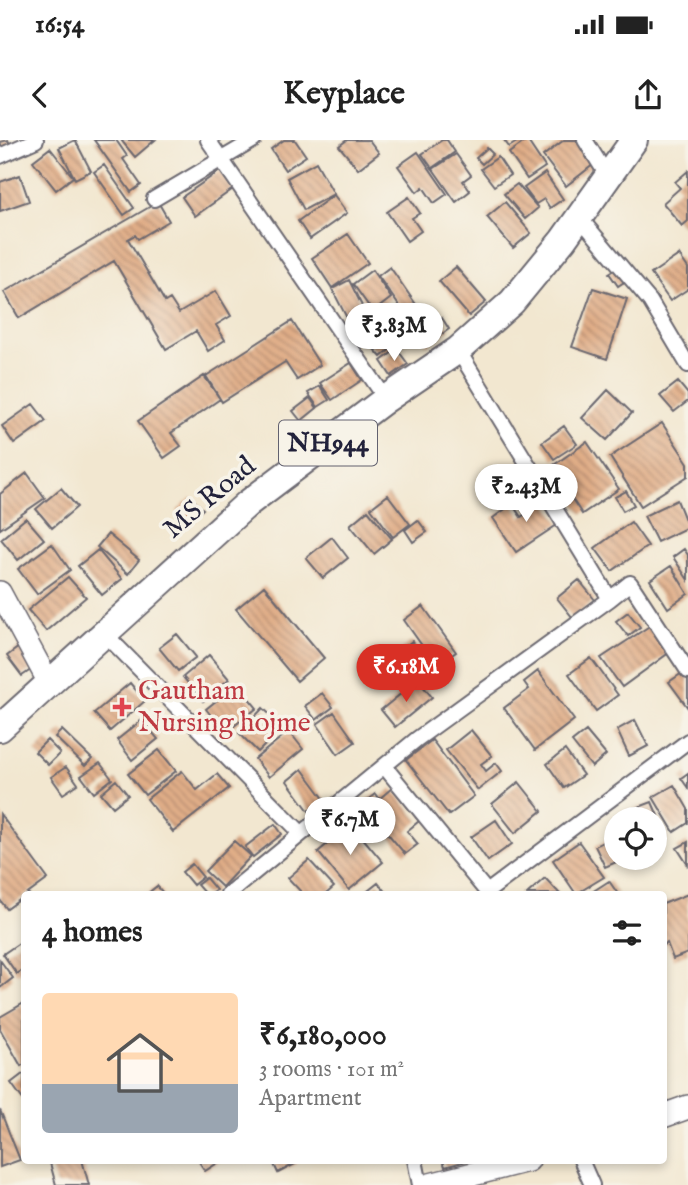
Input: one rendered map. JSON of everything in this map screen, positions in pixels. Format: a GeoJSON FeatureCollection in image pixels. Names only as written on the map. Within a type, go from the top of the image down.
{"type":"FeatureCollection","features":[{"type":"Feature","properties":{"kind":"highway","name":"MS Road"},"geometry":{"type":"LineString","coordinates":[[0,728],[247,504],[386,399],[458,350],[512,302],[579,217],[634,140]]}},
{"type":"Feature","properties":{"kind":"main road"},"geometry":{"type":"LineString","coordinates":[[667,1115],[688,1107]]}},
{"type":"Feature","properties":{"kind":"main road"},"geometry":{"type":"LineString","coordinates":[[430,1185],[512,1164]]}},
{"type":"Feature","properties":{"kind":"street"},"geometry":{"type":"LineString","coordinates":[[0,156],[36,140]]}},
{"type":"Feature","properties":{"kind":"street"},"geometry":{"type":"LineString","coordinates":[[208,140],[386,399]]}},
{"type":"Feature","properties":{"kind":"street"},"geometry":{"type":"LineString","coordinates":[[154,199],[221,162],[254,140]]}},
{"type":"Feature","properties":{"kind":"street"},"geometry":{"type":"LineString","coordinates":[[585,140],[608,177]]}},
{"type":"Feature","properties":{"kind":"street"},"geometry":{"type":"LineString","coordinates":[[579,217],[650,301],[688,365]]}},
{"type":"Feature","properties":{"kind":"street"},"geometry":{"type":"LineString","coordinates":[[458,350],[610,599]]}},
{"type":"Feature","properties":{"kind":"street"},"geometry":{"type":"LineString","coordinates":[[231,891],[300,832],[384,766],[630,583],[688,671]]}},
{"type":"Feature","properties":{"kind":"street"},"geometry":{"type":"LineString","coordinates":[[0,592],[49,682]]}},
{"type":"Feature","properties":{"kind":"street"},"geometry":{"type":"LineString","coordinates":[[104,633],[300,832]]}},
{"type":"Feature","properties":{"kind":"street"},"geometry":{"type":"LineString","coordinates":[[489,891],[688,741]]}},
{"type":"Feature","properties":{"kind":"street"},"geometry":{"type":"LineString","coordinates":[[384,766],[484,891]]}},
{"type":"Feature","properties":{"kind":"street"},"geometry":{"type":"LineString","coordinates":[[416,1164],[420,1185]]}},
{"type":"Feature","properties":{"kind":"street"},"geometry":{"type":"LineString","coordinates":[[583,1164],[592,1185]]}},
{"type":"Feature","properties":{"kind":"building"},"geometry":{"type":"Polygon","coordinates":[[[8,140],[13,151],[5,155],[0,142],[8,140]]]}},
{"type":"Feature","properties":{"kind":"building"},"geometry":{"type":"Polygon","coordinates":[[[75,140],[91,171],[75,179],[59,148],[75,140]]]}},
{"type":"Feature","properties":{"kind":"building"},"geometry":{"type":"Polygon","coordinates":[[[94,140],[116,140],[127,156],[123,159],[141,185],[131,192],[94,140]]]}},
{"type":"Feature","properties":{"kind":"building"},"geometry":{"type":"Polygon","coordinates":[[[121,140],[155,140],[135,157],[121,140]]]}},
{"type":"Feature","properties":{"kind":"building"},"geometry":{"type":"Polygon","coordinates":[[[284,140],[295,140],[306,156],[285,170],[271,149],[284,140]]]}},
{"type":"Feature","properties":{"kind":"building"},"geometry":{"type":"Polygon","coordinates":[[[347,140],[369,140],[379,153],[358,169],[339,146],[347,140]]]}},
{"type":"Feature","properties":{"kind":"building"},"geometry":{"type":"Polygon","coordinates":[[[442,140],[447,140],[455,152],[432,168],[422,154],[442,140]]]}},
{"type":"Feature","properties":{"kind":"building"},"geometry":{"type":"Polygon","coordinates":[[[504,140],[520,140],[509,147],[504,140]]]}},
{"type":"Feature","properties":{"kind":"building"},"geometry":{"type":"Polygon","coordinates":[[[527,140],[545,167],[527,179],[509,153],[527,140]]]}},
{"type":"Feature","properties":{"kind":"building"},"geometry":{"type":"Polygon","coordinates":[[[564,140],[576,140],[594,164],[566,186],[543,156],[564,140]]]}},
{"type":"Feature","properties":{"kind":"building"},"geometry":{"type":"Polygon","coordinates":[[[50,148],[73,177],[56,190],[33,161],[50,148]]]}},
{"type":"Feature","properties":{"kind":"building"},"geometry":{"type":"Polygon","coordinates":[[[487,148],[493,154],[482,164],[476,158],[487,148]]]}},
{"type":"Feature","properties":{"kind":"building"},"geometry":{"type":"Polygon","coordinates":[[[418,152],[447,194],[434,203],[423,187],[417,192],[398,166],[418,152]]]}},
{"type":"Feature","properties":{"kind":"building"},"geometry":{"type":"Polygon","coordinates":[[[456,154],[471,175],[463,181],[470,191],[456,202],[433,169],[456,154]]]}},
{"type":"Feature","properties":{"kind":"building"},"geometry":{"type":"Polygon","coordinates":[[[498,157],[510,175],[494,186],[481,169],[498,157]]]}},
{"type":"Feature","properties":{"kind":"building"},"geometry":{"type":"Polygon","coordinates":[[[316,162],[334,194],[304,210],[287,178],[316,162]]]}},
{"type":"Feature","properties":{"kind":"building"},"geometry":{"type":"Polygon","coordinates":[[[104,165],[134,208],[124,215],[94,172],[104,165]]]}},
{"type":"Feature","properties":{"kind":"building"},"geometry":{"type":"Polygon","coordinates":[[[220,171],[233,189],[195,216],[182,197],[220,171]]]}},
{"type":"Feature","properties":{"kind":"building"},"geometry":{"type":"Polygon","coordinates":[[[688,171],[688,221],[682,226],[663,203],[680,188],[675,182],[688,171]]]}},
{"type":"Feature","properties":{"kind":"building"},"geometry":{"type":"Polygon","coordinates":[[[545,173],[563,199],[550,208],[544,199],[536,204],[524,188],[545,173]]]}},
{"type":"Feature","properties":{"kind":"building"},"geometry":{"type":"Polygon","coordinates":[[[20,175],[29,201],[0,211],[0,182],[20,175]]]}},
{"type":"Feature","properties":{"kind":"building"},"geometry":{"type":"Polygon","coordinates":[[[517,184],[538,208],[525,219],[504,194],[517,184]]]}},
{"type":"Feature","properties":{"kind":"building"},"geometry":{"type":"Polygon","coordinates":[[[334,195],[347,213],[310,239],[298,221],[334,195]]]}},
{"type":"Feature","properties":{"kind":"building"},"geometry":{"type":"Polygon","coordinates":[[[409,197],[420,213],[412,218],[421,231],[407,241],[387,212],[409,197]]]}},
{"type":"Feature","properties":{"kind":"building"},"geometry":{"type":"Polygon","coordinates":[[[158,202],[169,221],[138,239],[135,235],[128,239],[165,302],[170,299],[179,313],[216,291],[231,316],[216,325],[225,340],[208,351],[196,331],[166,349],[114,261],[19,318],[4,292],[158,202]]]}},
{"type":"Feature","properties":{"kind":"building"},"geometry":{"type":"Polygon","coordinates":[[[505,202],[531,233],[513,248],[487,217],[505,202]]]}},
{"type":"Feature","properties":{"kind":"building"},"geometry":{"type":"Polygon","coordinates":[[[348,234],[368,263],[332,288],[312,258],[348,234]]]}},
{"type":"Feature","properties":{"kind":"building"},"geometry":{"type":"Polygon","coordinates":[[[679,255],[688,268],[688,289],[670,301],[651,274],[679,255]]]}},
{"type":"Feature","properties":{"kind":"building"},"geometry":{"type":"Polygon","coordinates":[[[390,267],[431,326],[442,318],[449,329],[427,345],[378,276],[390,267]]]}},
{"type":"Feature","properties":{"kind":"building"},"geometry":{"type":"Polygon","coordinates":[[[456,267],[486,302],[469,316],[439,281],[456,267]]]}},
{"type":"Feature","properties":{"kind":"building"},"geometry":{"type":"Polygon","coordinates":[[[619,267],[627,280],[618,286],[609,273],[619,267]]]}},
{"type":"Feature","properties":{"kind":"building"},"geometry":{"type":"Polygon","coordinates":[[[372,270],[391,298],[373,312],[353,284],[372,270]]]}},
{"type":"Feature","properties":{"kind":"building"},"geometry":{"type":"Polygon","coordinates":[[[349,280],[366,314],[349,322],[332,289],[349,280]]]}},
{"type":"Feature","properties":{"kind":"building"},"geometry":{"type":"Polygon","coordinates":[[[593,288],[627,299],[607,359],[572,347],[593,288]]]}},
{"type":"Feature","properties":{"kind":"building"},"geometry":{"type":"Polygon","coordinates":[[[370,316],[395,345],[381,357],[356,328],[370,316]]]}},
{"type":"Feature","properties":{"kind":"building"},"geometry":{"type":"Polygon","coordinates":[[[292,321],[320,365],[297,380],[285,362],[222,402],[206,376],[292,321]]]}},
{"type":"Feature","properties":{"kind":"building"},"geometry":{"type":"Polygon","coordinates":[[[397,349],[408,364],[391,376],[381,361],[397,349]]]}},
{"type":"Feature","properties":{"kind":"building"},"geometry":{"type":"Polygon","coordinates":[[[351,363],[362,380],[332,400],[320,383],[351,363]]]}},
{"type":"Feature","properties":{"kind":"building"},"geometry":{"type":"Polygon","coordinates":[[[204,376],[220,399],[171,433],[181,446],[164,458],[138,421],[204,376]]]}},
{"type":"Feature","properties":{"kind":"building"},"geometry":{"type":"Polygon","coordinates":[[[678,382],[688,394],[688,401],[674,412],[660,396],[678,382]]]}},
{"type":"Feature","properties":{"kind":"building"},"geometry":{"type":"Polygon","coordinates":[[[320,386],[329,400],[318,407],[308,393],[320,386]]]}},
{"type":"Feature","properties":{"kind":"building"},"geometry":{"type":"Polygon","coordinates":[[[608,390],[632,413],[607,440],[582,418],[608,390]]]}},
{"type":"Feature","properties":{"kind":"building"},"geometry":{"type":"Polygon","coordinates":[[[310,398],[317,408],[301,421],[293,411],[310,398]]]}},
{"type":"Feature","properties":{"kind":"building"},"geometry":{"type":"Polygon","coordinates":[[[33,404],[46,421],[14,444],[2,426],[33,404]]]}},
{"type":"Feature","properties":{"kind":"building"},"geometry":{"type":"Polygon","coordinates":[[[662,423],[688,463],[688,476],[641,506],[610,457],[662,423]]]}},
{"type":"Feature","properties":{"kind":"building"},"geometry":{"type":"Polygon","coordinates":[[[564,426],[577,444],[554,459],[542,442],[564,426]]]}},
{"type":"Feature","properties":{"kind":"building"},"geometry":{"type":"Polygon","coordinates":[[[587,442],[619,489],[582,514],[551,467],[587,442]]]}},
{"type":"Feature","properties":{"kind":"building"},"geometry":{"type":"Polygon","coordinates":[[[515,466],[529,485],[500,505],[486,485],[515,466]]]}},
{"type":"Feature","properties":{"kind":"building"},"geometry":{"type":"Polygon","coordinates":[[[27,473],[45,498],[0,529],[0,494],[27,473]]]}},
{"type":"Feature","properties":{"kind":"building"},"geometry":{"type":"Polygon","coordinates":[[[61,488],[77,507],[52,528],[36,509],[61,488]]]}},
{"type":"Feature","properties":{"kind":"building"},"geometry":{"type":"Polygon","coordinates":[[[626,491],[634,505],[623,511],[615,497],[626,491]]]}},
{"type":"Feature","properties":{"kind":"building"},"geometry":{"type":"Polygon","coordinates":[[[388,495],[410,524],[393,537],[371,508],[388,495]]]}},
{"type":"Feature","properties":{"kind":"building"},"geometry":{"type":"Polygon","coordinates":[[[191,498],[203,509],[188,523],[177,511],[191,498]]]}},
{"type":"Feature","properties":{"kind":"building"},"geometry":{"type":"Polygon","coordinates":[[[545,500],[560,523],[516,552],[493,518],[512,504],[521,517],[545,500]]]}},
{"type":"Feature","properties":{"kind":"building"},"geometry":{"type":"Polygon","coordinates":[[[677,500],[688,527],[657,542],[644,516],[677,500]]]}},
{"type":"Feature","properties":{"kind":"building"},"geometry":{"type":"Polygon","coordinates":[[[368,510],[392,539],[374,554],[350,525],[368,510]]]}},
{"type":"Feature","properties":{"kind":"building"},"geometry":{"type":"Polygon","coordinates":[[[26,518],[44,539],[18,560],[1,539],[26,518]]]}},
{"type":"Feature","properties":{"kind":"building"},"geometry":{"type":"Polygon","coordinates":[[[418,520],[427,532],[413,542],[405,530],[418,520]]]}},
{"type":"Feature","properties":{"kind":"building"},"geometry":{"type":"Polygon","coordinates":[[[631,522],[648,546],[612,571],[595,548],[631,522]]]}},
{"type":"Feature","properties":{"kind":"building"},"geometry":{"type":"Polygon","coordinates":[[[108,534],[139,560],[128,574],[97,547],[108,534]]]}},
{"type":"Feature","properties":{"kind":"building"},"geometry":{"type":"Polygon","coordinates":[[[332,537],[348,558],[323,578],[306,558],[332,537]]]}},
{"type":"Feature","properties":{"kind":"building"},"geometry":{"type":"Polygon","coordinates":[[[52,544],[70,570],[37,594],[18,569],[52,544]]]}},
{"type":"Feature","properties":{"kind":"building"},"geometry":{"type":"Polygon","coordinates":[[[684,549],[688,555],[688,580],[673,557],[684,549]]]}},
{"type":"Feature","properties":{"kind":"building"},"geometry":{"type":"Polygon","coordinates":[[[98,550],[122,579],[102,595],[78,566],[98,550]]]}},
{"type":"Feature","properties":{"kind":"building"},"geometry":{"type":"Polygon","coordinates":[[[671,566],[688,594],[668,608],[650,580],[671,566]]]}},
{"type":"Feature","properties":{"kind":"building"},"geometry":{"type":"Polygon","coordinates":[[[68,577],[86,597],[46,631],[28,610],[68,577]]]}},
{"type":"Feature","properties":{"kind":"building"},"geometry":{"type":"Polygon","coordinates":[[[579,580],[595,600],[573,618],[557,598],[579,580]]]}},
{"type":"Feature","properties":{"kind":"building"},"geometry":{"type":"Polygon","coordinates":[[[264,586],[324,658],[297,681],[236,609],[264,586]]]}},
{"type":"Feature","properties":{"kind":"building"},"geometry":{"type":"Polygon","coordinates":[[[423,606],[456,652],[442,662],[448,669],[442,674],[404,620],[423,606]]]}},
{"type":"Feature","properties":{"kind":"building"},"geometry":{"type":"Polygon","coordinates":[[[628,612],[640,627],[628,636],[616,621],[628,612]]]}},
{"type":"Feature","properties":{"kind":"building"},"geometry":{"type":"Polygon","coordinates":[[[651,625],[670,652],[622,687],[601,658],[651,625]]]}},
{"type":"Feature","properties":{"kind":"building"},"geometry":{"type":"Polygon","coordinates":[[[177,634],[196,657],[178,671],[159,648],[177,634]]]}},
{"type":"Feature","properties":{"kind":"building"},"geometry":{"type":"Polygon","coordinates":[[[412,641],[433,668],[422,676],[401,650],[412,641]]]}},
{"type":"Feature","properties":{"kind":"building"},"geometry":{"type":"Polygon","coordinates":[[[23,644],[38,665],[22,676],[7,656],[23,644]]]}},
{"type":"Feature","properties":{"kind":"building"},"geometry":{"type":"Polygon","coordinates":[[[209,655],[229,679],[203,701],[183,677],[209,655]]]}},
{"type":"Feature","properties":{"kind":"building"},"geometry":{"type":"Polygon","coordinates":[[[591,658],[618,695],[596,711],[569,674],[591,658]]]}},
{"type":"Feature","properties":{"kind":"building"},"geometry":{"type":"Polygon","coordinates":[[[538,671],[574,720],[535,750],[504,708],[529,689],[524,682],[538,671]]]}},
{"type":"Feature","properties":{"kind":"building"},"geometry":{"type":"Polygon","coordinates":[[[685,671],[688,674],[688,708],[669,682],[685,671]]]}},
{"type":"Feature","properties":{"kind":"building"},"geometry":{"type":"Polygon","coordinates":[[[418,680],[432,697],[395,727],[381,710],[418,680]]]}},
{"type":"Feature","properties":{"kind":"building"},"geometry":{"type":"Polygon","coordinates":[[[130,683],[145,701],[110,731],[94,713],[130,683]]]}},
{"type":"Feature","properties":{"kind":"building"},"geometry":{"type":"Polygon","coordinates":[[[237,684],[257,708],[225,733],[206,709],[237,684]]]}},
{"type":"Feature","properties":{"kind":"building"},"geometry":{"type":"Polygon","coordinates":[[[322,693],[333,707],[316,720],[305,706],[322,693]]]}},
{"type":"Feature","properties":{"kind":"building"},"geometry":{"type":"Polygon","coordinates":[[[263,708],[283,727],[258,752],[239,733],[263,708]]]}},
{"type":"Feature","properties":{"kind":"building"},"geometry":{"type":"Polygon","coordinates":[[[334,712],[355,742],[338,754],[317,724],[334,712]]]}},
{"type":"Feature","properties":{"kind":"building"},"geometry":{"type":"Polygon","coordinates":[[[142,720],[158,739],[132,760],[117,740],[142,720]]]}},
{"type":"Feature","properties":{"kind":"building"},"geometry":{"type":"Polygon","coordinates":[[[635,720],[648,746],[629,756],[617,730],[635,720]]]}},
{"type":"Feature","properties":{"kind":"building"},"geometry":{"type":"Polygon","coordinates":[[[62,730],[92,759],[85,766],[55,737],[62,730]]]}},
{"type":"Feature","properties":{"kind":"building"},"geometry":{"type":"Polygon","coordinates":[[[471,730],[492,756],[481,764],[486,771],[496,763],[502,771],[478,790],[446,750],[471,730]]]}},
{"type":"Feature","properties":{"kind":"building"},"geometry":{"type":"Polygon","coordinates":[[[289,731],[303,749],[269,777],[255,759],[289,731]]]}},
{"type":"Feature","properties":{"kind":"building"},"geometry":{"type":"Polygon","coordinates":[[[586,731],[606,755],[592,767],[572,742],[586,731]]]}},
{"type":"Feature","properties":{"kind":"building"},"geometry":{"type":"Polygon","coordinates":[[[47,740],[60,753],[48,765],[35,752],[47,740]]]}},
{"type":"Feature","properties":{"kind":"building"},"geometry":{"type":"Polygon","coordinates":[[[432,740],[474,796],[449,815],[406,760],[432,740]]]}},
{"type":"Feature","properties":{"kind":"building"},"geometry":{"type":"Polygon","coordinates":[[[159,750],[176,771],[145,795],[128,774],[159,750]]]}},
{"type":"Feature","properties":{"kind":"building"},"geometry":{"type":"Polygon","coordinates":[[[565,750],[583,775],[564,788],[547,764],[565,750]]]}},
{"type":"Feature","properties":{"kind":"building"},"geometry":{"type":"Polygon","coordinates":[[[100,763],[112,779],[94,793],[81,776],[100,763]]]}},
{"type":"Feature","properties":{"kind":"building"},"geometry":{"type":"Polygon","coordinates":[[[66,767],[78,784],[63,794],[51,777],[66,767]]]}},
{"type":"Feature","properties":{"kind":"building"},"geometry":{"type":"Polygon","coordinates":[[[302,769],[325,800],[309,811],[287,781],[302,769]]]}},
{"type":"Feature","properties":{"kind":"building"},"geometry":{"type":"Polygon","coordinates":[[[182,771],[197,790],[217,774],[229,788],[173,832],[147,799],[182,771]]]}},
{"type":"Feature","properties":{"kind":"building"},"geometry":{"type":"Polygon","coordinates":[[[688,773],[688,788],[681,778],[688,773]]]}},
{"type":"Feature","properties":{"kind":"building"},"geometry":{"type":"Polygon","coordinates":[[[116,780],[128,795],[113,807],[101,793],[116,780]]]}},
{"type":"Feature","properties":{"kind":"building"},"geometry":{"type":"Polygon","coordinates":[[[519,782],[542,811],[515,833],[492,804],[519,782]]]}},
{"type":"Feature","properties":{"kind":"building"},"geometry":{"type":"Polygon","coordinates":[[[674,785],[688,809],[688,823],[674,832],[667,820],[667,807],[659,807],[653,797],[674,785]]]}},
{"type":"Feature","properties":{"kind":"building"},"geometry":{"type":"Polygon","coordinates":[[[392,788],[419,821],[407,831],[418,844],[405,854],[363,804],[375,794],[379,799],[392,788]]]}},
{"type":"Feature","properties":{"kind":"building"},"geometry":{"type":"Polygon","coordinates":[[[652,802],[654,807],[639,807],[652,802]]]}},
{"type":"Feature","properties":{"kind":"building"},"geometry":{"type":"Polygon","coordinates":[[[0,814],[48,879],[32,891],[21,891],[21,899],[7,909],[0,900],[0,814]]]}},
{"type":"Feature","properties":{"kind":"building"},"geometry":{"type":"Polygon","coordinates":[[[496,820],[512,844],[488,861],[471,837],[496,820]]]}},
{"type":"Feature","properties":{"kind":"building"},"geometry":{"type":"Polygon","coordinates":[[[275,824],[282,834],[253,857],[245,847],[275,824]]]}},
{"type":"Feature","properties":{"kind":"building"},"geometry":{"type":"Polygon","coordinates":[[[351,824],[383,862],[349,890],[318,852],[351,824]]]}},
{"type":"Feature","properties":{"kind":"building"},"geometry":{"type":"Polygon","coordinates":[[[234,841],[251,856],[222,887],[205,871],[234,841]]]}},
{"type":"Feature","properties":{"kind":"building"},"geometry":{"type":"Polygon","coordinates":[[[579,842],[604,877],[581,891],[574,891],[553,860],[579,842]]]}},
{"type":"Feature","properties":{"kind":"building"},"geometry":{"type":"Polygon","coordinates":[[[604,842],[604,865],[595,846],[604,842]]]}},
{"type":"Feature","properties":{"kind":"building"},"geometry":{"type":"Polygon","coordinates":[[[688,842],[688,865],[677,848],[688,842]]]}},
{"type":"Feature","properties":{"kind":"building"},"geometry":{"type":"Polygon","coordinates":[[[309,860],[334,887],[329,891],[300,891],[288,878],[309,860]]]}},
{"type":"Feature","properties":{"kind":"building"},"geometry":{"type":"Polygon","coordinates":[[[192,864],[203,877],[193,885],[182,872],[192,864]]]}},
{"type":"Feature","properties":{"kind":"building"},"geometry":{"type":"Polygon","coordinates":[[[206,878],[216,890],[202,891],[197,885],[206,878]]]}},
{"type":"Feature","properties":{"kind":"building"},"geometry":{"type":"Polygon","coordinates":[[[545,878],[557,891],[530,891],[545,878]]]}},
{"type":"Feature","properties":{"kind":"building"},"geometry":{"type":"Polygon","coordinates":[[[609,881],[616,891],[594,891],[609,881]]]}},
{"type":"Feature","properties":{"kind":"building"},"geometry":{"type":"Polygon","coordinates":[[[378,883],[385,891],[368,891],[378,883]]]}},
{"type":"Feature","properties":{"kind":"building"},"geometry":{"type":"Polygon","coordinates":[[[688,894],[688,953],[673,959],[667,943],[667,902],[688,894]]]}},
{"type":"Feature","properties":{"kind":"building"},"geometry":{"type":"Polygon","coordinates":[[[21,942],[21,971],[17,974],[3,954],[21,942]]]}},
{"type":"Feature","properties":{"kind":"building"},"geometry":{"type":"Polygon","coordinates":[[[0,960],[13,978],[0,988],[0,960]]]}},
{"type":"Feature","properties":{"kind":"building"},"geometry":{"type":"Polygon","coordinates":[[[21,1005],[21,1066],[0,1029],[0,1017],[21,1005]]]}},
{"type":"Feature","properties":{"kind":"building"},"geometry":{"type":"Polygon","coordinates":[[[21,1075],[21,1097],[11,1083],[21,1075]]]}},
{"type":"Feature","properties":{"kind":"building"},"geometry":{"type":"Polygon","coordinates":[[[0,1110],[20,1160],[0,1167],[0,1110]]]}},
{"type":"Feature","properties":{"kind":"building"},"geometry":{"type":"Polygon","coordinates":[[[50,1164],[83,1164],[89,1185],[56,1185],[50,1164]]]}},
{"type":"Feature","properties":{"kind":"building"},"geometry":{"type":"Polygon","coordinates":[[[201,1164],[216,1164],[205,1171],[201,1164]]]}},
{"type":"Feature","properties":{"kind":"building"},"geometry":{"type":"Polygon","coordinates":[[[274,1164],[295,1164],[278,1173],[274,1164]]]}},
{"type":"Feature","properties":{"kind":"place","name":"Gautham Nursing hojme"},"geometry":{"type":"Point","coordinates":[122,707]}}]}
